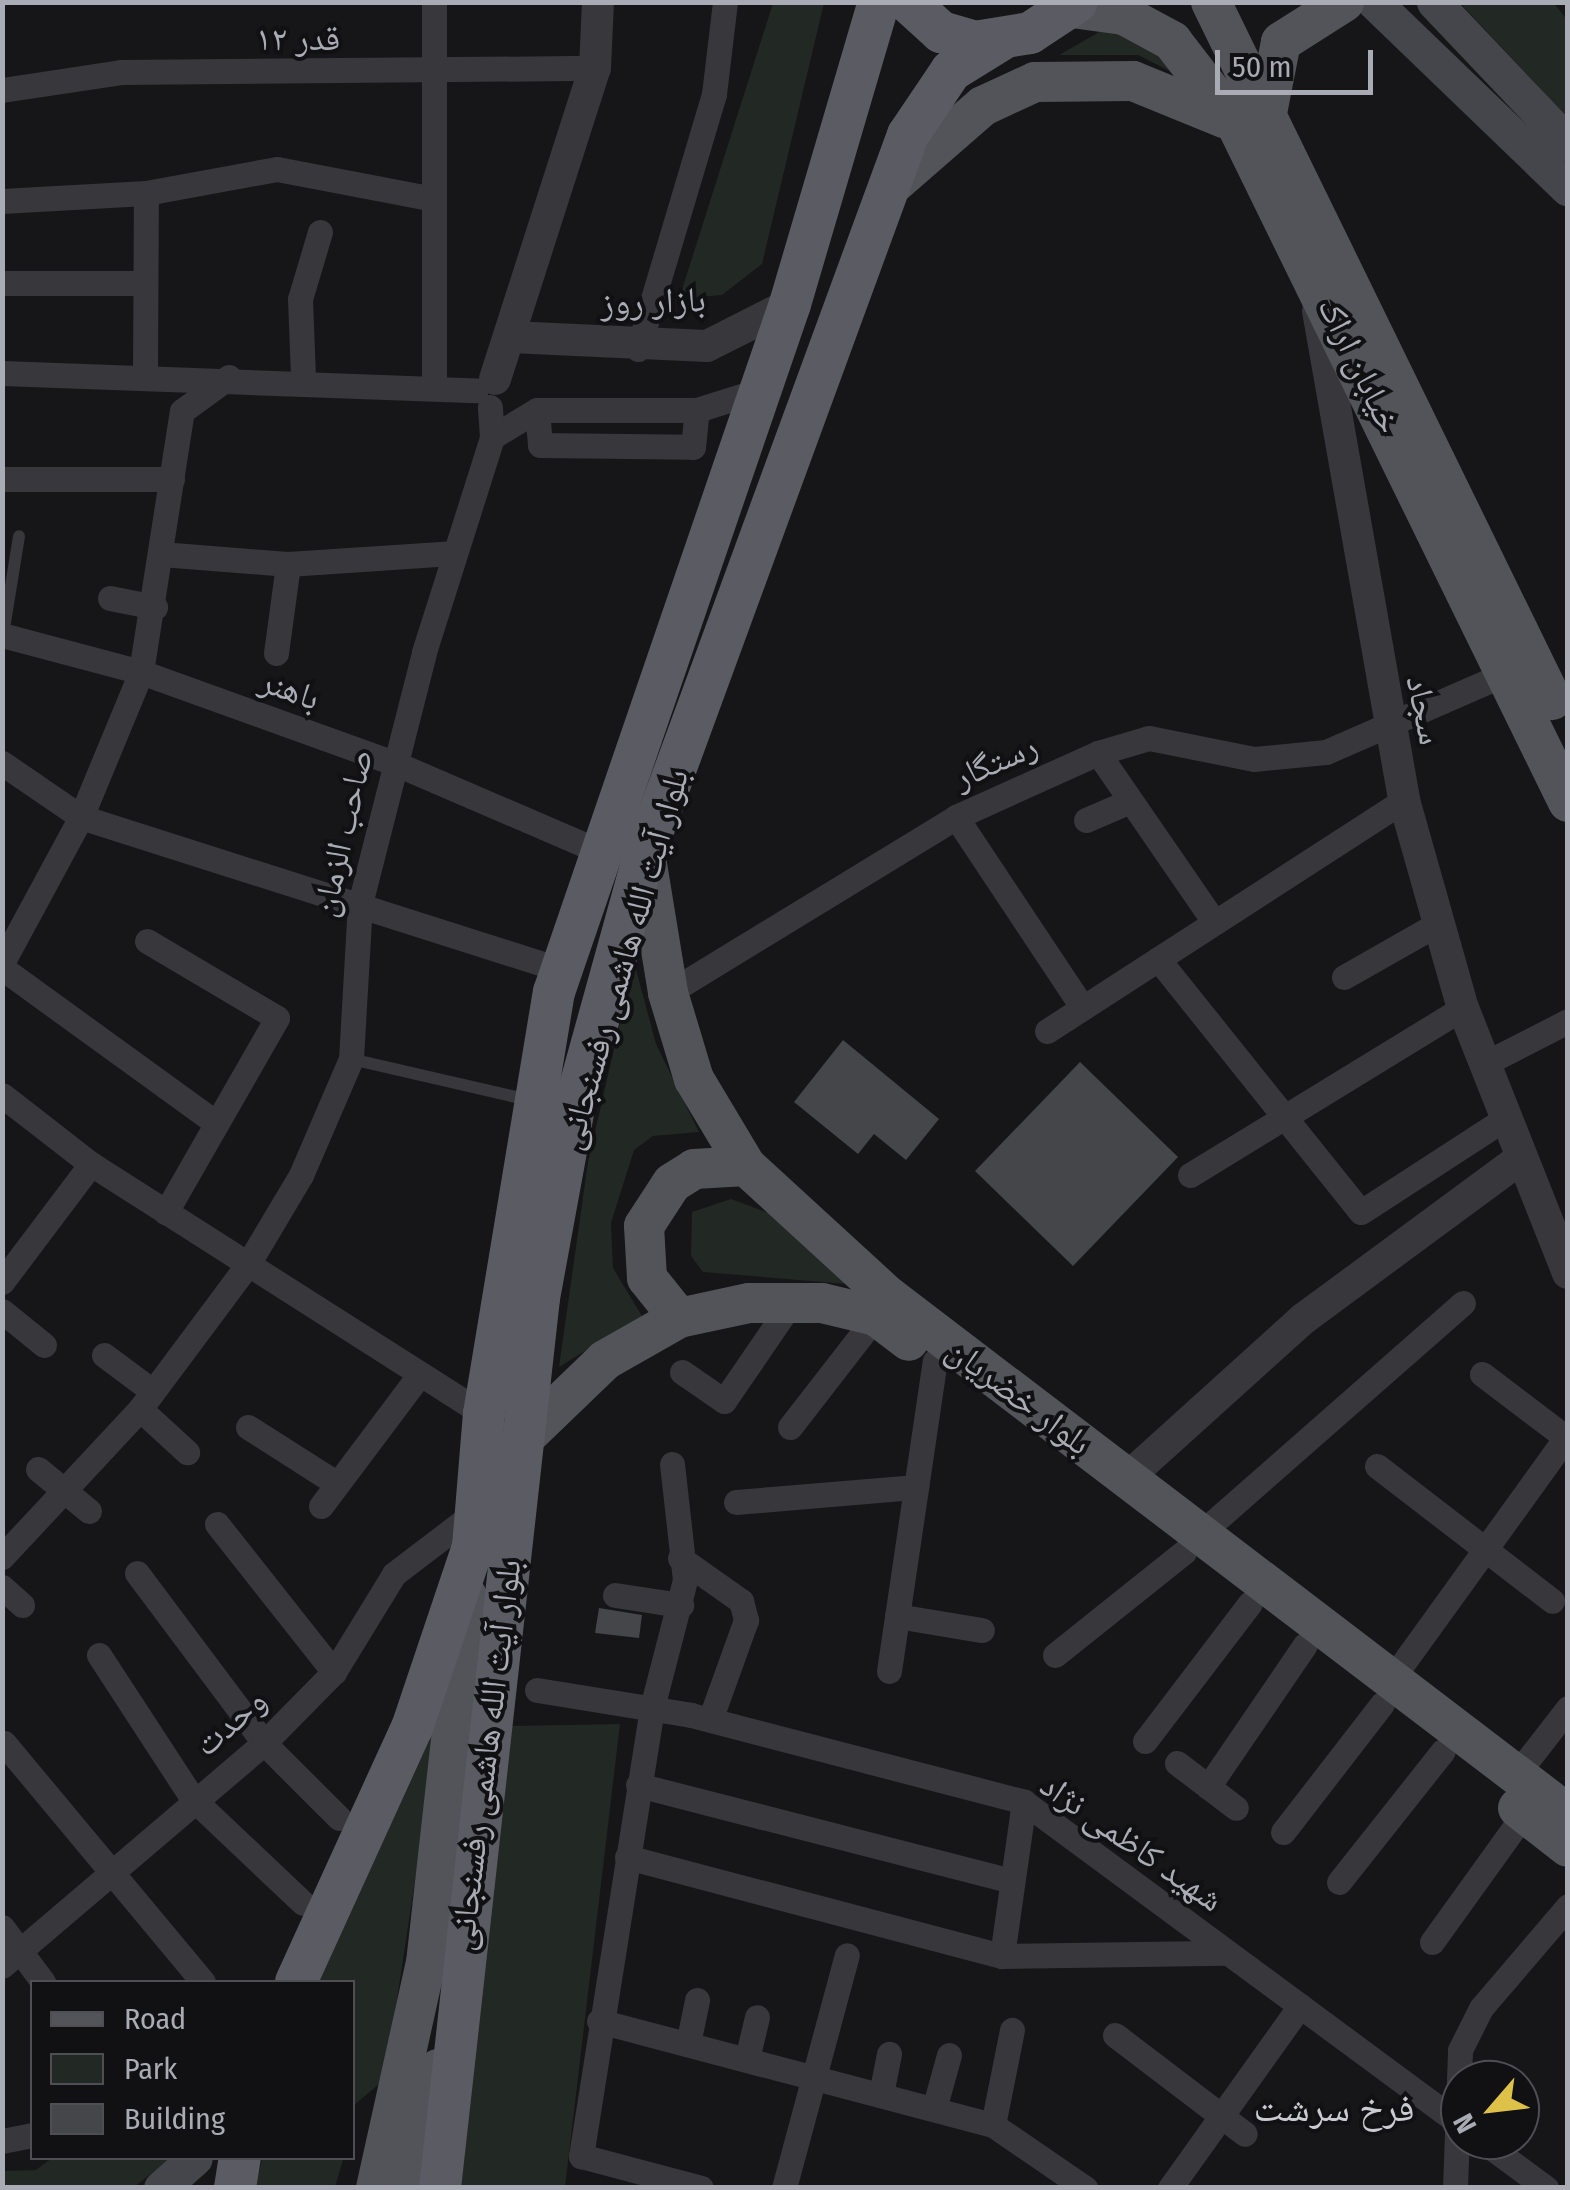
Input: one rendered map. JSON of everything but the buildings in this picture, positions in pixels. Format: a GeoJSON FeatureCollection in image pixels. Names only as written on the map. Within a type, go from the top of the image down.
{"type":"FeatureCollection","features":[{"type":"Feature","properties":{"kind":"highway","name":"بلوار آیت الله هاشمی رفسنجانی"},"geometry":{"type":"LineString","coordinates":[[475,1529],[484,1414],[530,1100],[562,970],[790,304],[879,2]]}},
{"type":"Feature","properties":{"kind":"highway"},"geometry":{"type":"LineString","coordinates":[[908,2],[950,37],[1002,40]]}},
{"type":"Feature","properties":{"kind":"highway","name":"بلوار آیت الله هاشمی رفسنجانی"},"geometry":{"type":"LineString","coordinates":[[462,1963],[522,1440],[574,1108],[646,852],[908,135],[951,72],[1002,40],[1074,6]]}},
{"type":"Feature","properties":{"kind":"highway"},"geometry":{"type":"LineString","coordinates":[[844,118],[908,135]]}},
{"type":"Feature","properties":{"kind":"highway"},"geometry":{"type":"LineString","coordinates":[[297,1980],[412,1728],[475,1529]]}},
{"type":"Feature","properties":{"kind":"highway"},"geometry":{"type":"LineString","coordinates":[[440,2188],[462,1963]]}},
{"type":"Feature","properties":{"kind":"highway"},"geometry":{"type":"LineString","coordinates":[[235,2188],[240,2160]]}},
{"type":"Feature","properties":{"kind":"main road","name":"خیابان اراک"},"geometry":{"type":"LineString","coordinates":[[1210,2],[1311,262],[1568,802]]}},
{"type":"Feature","properties":{"kind":"main road"},"geometry":{"type":"LineString","coordinates":[[890,187],[982,106],[1035,82],[1133,81],[1252,116],[1281,42],[1344,2]]}},
{"type":"Feature","properties":{"kind":"main road"},"geometry":{"type":"LineString","coordinates":[[1374,2],[1568,189]]}},
{"type":"Feature","properties":{"kind":"main road"},"geometry":{"type":"LineString","coordinates":[[1434,2],[1568,142]]}},
{"type":"Feature","properties":{"kind":"main road","name":"خیابان اراک"},"geometry":{"type":"LineString","coordinates":[[1074,6],[1135,19],[1172,40],[1252,116],[1568,736]]}},
{"type":"Feature","properties":{"kind":"main road","name":"بلوار خضریان"},"geometry":{"type":"LineString","coordinates":[[646,852],[668,993],[694,1079],[746,1166],[888,1296],[1127,1478],[1250,1602],[1305,1645],[1387,1692],[1442,1751],[1520,1794],[1568,1814]]}},
{"type":"Feature","properties":{"kind":"main road"},"geometry":{"type":"LineString","coordinates":[[679,1318],[647,1278],[644,1226],[672,1182],[720,1164],[746,1166]]}},
{"type":"Feature","properties":{"kind":"main road","name":"بلوار خضریان"},"geometry":{"type":"LineString","coordinates":[[522,1440],[605,1360],[679,1318],[791,1303],[876,1316],[1192,1543],[1520,1794],[1568,1847]]}},
{"type":"Feature","properties":{"kind":"main road","name":"بلوار آیت الله هاشمی رفسنجانی"},"geometry":{"type":"LineString","coordinates":[[376,2188],[426,1963],[475,1529]]}},
{"type":"Feature","properties":{"kind":"main road","name":"بلوار آیت الله هاشمی رفسنجانی"},"geometry":{"type":"LineString","coordinates":[[411,2188],[462,1963]]}},
{"type":"Feature","properties":{"kind":"main road"},"geometry":{"type":"LineString","coordinates":[[161,2188],[194,2160]]}},
{"type":"Feature","properties":{"kind":"street"},"geometry":{"type":"LineString","coordinates":[[434,2],[434,386]]}},
{"type":"Feature","properties":{"kind":"street","name":"صاحب الزمان"},"geometry":{"type":"LineString","coordinates":[[2,1556],[145,1400],[248,1264],[301,1175],[351,1059],[360,904],[452,552],[492,437],[487,392],[510,337],[595,68],[598,2]]}},
{"type":"Feature","properties":{"kind":"street"},"geometry":{"type":"LineString","coordinates":[[638,349],[729,5]]}},
{"type":"Feature","properties":{"kind":"street","name":"قدر ۱۲"},"geometry":{"type":"LineString","coordinates":[[2,90],[121,72],[436,73],[595,68]]}},
{"type":"Feature","properties":{"kind":"street"},"geometry":{"type":"LineString","coordinates":[[2,201],[146,193],[276,169],[434,200]]}},
{"type":"Feature","properties":{"kind":"street"},"geometry":{"type":"LineString","coordinates":[[145,374],[140,283],[146,193]]}},
{"type":"Feature","properties":{"kind":"street"},"geometry":{"type":"LineString","coordinates":[[303,377],[300,300],[320,232]]}},
{"type":"Feature","properties":{"kind":"street","name":"سجاد"},"geometry":{"type":"LineString","coordinates":[[1311,262],[1384,720],[1404,800],[1463,1008],[1568,1274]]}},
{"type":"Feature","properties":{"kind":"street"},"geometry":{"type":"LineString","coordinates":[[2,283],[140,283]]}},
{"type":"Feature","properties":{"kind":"street","name":"بازار روز"},"geometry":{"type":"LineString","coordinates":[[510,337],[638,349],[707,346],[790,304]]}},
{"type":"Feature","properties":{"kind":"street"},"geometry":{"type":"LineString","coordinates":[[2,372],[303,377],[487,392]]}},
{"type":"Feature","properties":{"kind":"street"},"geometry":{"type":"LineString","coordinates":[[213,1121],[2,966],[11,934],[81,817],[141,672],[155,607],[182,411],[229,377]]}},
{"type":"Feature","properties":{"kind":"street"},"geometry":{"type":"LineString","coordinates":[[492,437],[538,410],[697,410],[760,390]]}},
{"type":"Feature","properties":{"kind":"street"},"geometry":{"type":"LineString","coordinates":[[538,410],[540,445],[693,447],[697,410]]}},
{"type":"Feature","properties":{"kind":"street"},"geometry":{"type":"LineString","coordinates":[[2,479],[172,479]]}},
{"type":"Feature","properties":{"kind":"street"},"geometry":{"type":"LineString","coordinates":[[161,554],[288,564],[452,552]]}},
{"type":"Feature","properties":{"kind":"street"},"geometry":{"type":"LineString","coordinates":[[276,653],[288,564]]}},
{"type":"Feature","properties":{"kind":"street"},"geometry":{"type":"LineString","coordinates":[[110,598],[155,607]]}},
{"type":"Feature","properties":{"kind":"street","name":"باهنر"},"geometry":{"type":"LineString","coordinates":[[3,635],[141,672],[399,765],[601,852]]}},
{"type":"Feature","properties":{"kind":"street","name":"رستگار"},"geometry":{"type":"LineString","coordinates":[[668,993],[956,816],[1098,754],[1149,738],[1254,760],[1326,752],[1384,720],[1508,672]]}},
{"type":"Feature","properties":{"kind":"street"},"geometry":{"type":"LineString","coordinates":[[1098,754],[1214,922]]}},
{"type":"Feature","properties":{"kind":"street"},"geometry":{"type":"LineString","coordinates":[[2,763],[81,817],[562,970]]}},
{"type":"Feature","properties":{"kind":"street"},"geometry":{"type":"LineString","coordinates":[[1086,820],[1130,800]]}},
{"type":"Feature","properties":{"kind":"street"},"geometry":{"type":"LineString","coordinates":[[1047,1031],[1404,800]]}},
{"type":"Feature","properties":{"kind":"street"},"geometry":{"type":"LineString","coordinates":[[956,816],[1083,1008]]}},
{"type":"Feature","properties":{"kind":"street"},"geometry":{"type":"LineString","coordinates":[[1344,977],[1439,922]]}},
{"type":"Feature","properties":{"kind":"street"},"geometry":{"type":"LineString","coordinates":[[147,941],[277,1018],[213,1121],[166,1212]]}},
{"type":"Feature","properties":{"kind":"street"},"geometry":{"type":"LineString","coordinates":[[1158,958],[1361,1212],[1504,1119]]}},
{"type":"Feature","properties":{"kind":"street"},"geometry":{"type":"LineString","coordinates":[[1190,1175],[1463,1008]]}},
{"type":"Feature","properties":{"kind":"street"},"geometry":{"type":"LineString","coordinates":[[1484,1064],[1568,1021]]}},
{"type":"Feature","properties":{"kind":"street"},"geometry":{"type":"LineString","coordinates":[[2,1095],[91,1164],[484,1414]]}},
{"type":"Feature","properties":{"kind":"street"},"geometry":{"type":"LineString","coordinates":[[1127,1478],[1303,1319],[1520,1160]]}},
{"type":"Feature","properties":{"kind":"street"},"geometry":{"type":"LineString","coordinates":[[2,1282],[91,1164]]}},
{"type":"Feature","properties":{"kind":"street"},"geometry":{"type":"LineString","coordinates":[[682,1372],[724,1401],[791,1303]]}},
{"type":"Feature","properties":{"kind":"street"},"geometry":{"type":"LineString","coordinates":[[1054,1656],[1192,1543],[1463,1303]]}},
{"type":"Feature","properties":{"kind":"street"},"geometry":{"type":"LineString","coordinates":[[2,1311],[44,1345]]}},
{"type":"Feature","properties":{"kind":"street"},"geometry":{"type":"LineString","coordinates":[[790,1427],[876,1316]]}},
{"type":"Feature","properties":{"kind":"street"},"geometry":{"type":"LineString","coordinates":[[104,1355],[187,1452]]}},
{"type":"Feature","properties":{"kind":"street"},"geometry":{"type":"LineString","coordinates":[[889,1671],[935,1361]]}},
{"type":"Feature","properties":{"kind":"street"},"geometry":{"type":"LineString","coordinates":[[321,1506],[420,1374]]}},
{"type":"Feature","properties":{"kind":"street"},"geometry":{"type":"LineString","coordinates":[[1283,1832],[1387,1692],[1566,1436],[1482,1374]]}},
{"type":"Feature","properties":{"kind":"street"},"geometry":{"type":"LineString","coordinates":[[248,1427],[336,1483]]}},
{"type":"Feature","properties":{"kind":"street"},"geometry":{"type":"LineString","coordinates":[[672,1464],[681,1606],[652,1708],[638,1784],[598,2021],[582,2156],[701,2188]]}},
{"type":"Feature","properties":{"kind":"street"},"geometry":{"type":"LineString","coordinates":[[1377,1466],[1552,1601]]}},
{"type":"Feature","properties":{"kind":"street"},"geometry":{"type":"LineString","coordinates":[[38,1469],[89,1511]]}},
{"type":"Feature","properties":{"kind":"street"},"geometry":{"type":"LineString","coordinates":[[736,1502],[916,1487]]}},
{"type":"Feature","properties":{"kind":"street"},"geometry":{"type":"LineString","coordinates":[[217,1524],[334,1672]]}},
{"type":"Feature","properties":{"kind":"street","name":"وحدت"},"geometry":{"type":"LineString","coordinates":[[12,1960],[193,1799],[264,1743],[334,1672],[394,1574],[475,1529]]}},
{"type":"Feature","properties":{"kind":"street"},"geometry":{"type":"LineString","coordinates":[[680,1558],[741,1601],[746,1620],[710,1720]]}},
{"type":"Feature","properties":{"kind":"street"},"geometry":{"type":"LineString","coordinates":[[137,1573],[264,1743],[339,1818]]}},
{"type":"Feature","properties":{"kind":"street"},"geometry":{"type":"LineString","coordinates":[[615,1595],[681,1606]]}},
{"type":"Feature","properties":{"kind":"street"},"geometry":{"type":"LineString","coordinates":[[1145,1741],[1250,1602]]}},
{"type":"Feature","properties":{"kind":"street"},"geometry":{"type":"LineString","coordinates":[[897,1616],[982,1630]]}},
{"type":"Feature","properties":{"kind":"street"},"geometry":{"type":"LineString","coordinates":[[1208,1787],[1305,1645]]}},
{"type":"Feature","properties":{"kind":"street"},"geometry":{"type":"LineString","coordinates":[[99,1655],[193,1799],[302,1903]]}},
{"type":"Feature","properties":{"kind":"street","name":"شهید کاظمی نژاد"},"geometry":{"type":"LineString","coordinates":[[537,1690],[710,1720],[1024,1802],[1440,2109]]}},
{"type":"Feature","properties":{"kind":"street"},"geometry":{"type":"LineString","coordinates":[[1432,1942],[1568,1708]]}},
{"type":"Feature","properties":{"kind":"street"},"geometry":{"type":"LineString","coordinates":[[4,1743],[106,1875],[201,1980]]}},
{"type":"Feature","properties":{"kind":"street"},"geometry":{"type":"LineString","coordinates":[[1339,1882],[1442,1751]]}},
{"type":"Feature","properties":{"kind":"street"},"geometry":{"type":"LineString","coordinates":[[1177,1763],[1236,1808]]}},
{"type":"Feature","properties":{"kind":"street"},"geometry":{"type":"LineString","coordinates":[[638,1784],[1009,1880]]}},
{"type":"Feature","properties":{"kind":"street"},"geometry":{"type":"LineString","coordinates":[[1002,1956],[1009,1880],[1024,1802]]}},
{"type":"Feature","properties":{"kind":"street"},"geometry":{"type":"LineString","coordinates":[[627,1858],[1002,1956],[1228,1953]]}},
{"type":"Feature","properties":{"kind":"street"},"geometry":{"type":"LineString","coordinates":[[1459,2060],[1460,2050],[1481,2008],[1568,1906]]}},
{"type":"Feature","properties":{"kind":"street"},"geometry":{"type":"LineString","coordinates":[[2,1927],[12,1960],[40,1980]]}},
{"type":"Feature","properties":{"kind":"street"},"geometry":{"type":"LineString","coordinates":[[784,2188],[811,2075],[847,1955]]}},
{"type":"Feature","properties":{"kind":"street"},"geometry":{"type":"LineString","coordinates":[[688,2044],[697,2000]]}},
{"type":"Feature","properties":{"kind":"street"},"geometry":{"type":"LineString","coordinates":[[1170,2188],[1300,2006]]}},
{"type":"Feature","properties":{"kind":"street"},"geometry":{"type":"LineString","coordinates":[[747,2059],[757,2017]]}},
{"type":"Feature","properties":{"kind":"street"},"geometry":{"type":"LineString","coordinates":[[598,2021],[993,2125],[1085,2188]]}},
{"type":"Feature","properties":{"kind":"street"},"geometry":{"type":"LineString","coordinates":[[993,2125],[1012,2030]]}},
{"type":"Feature","properties":{"kind":"street"},"geometry":{"type":"LineString","coordinates":[[1115,2035],[1245,2134]]}},
{"type":"Feature","properties":{"kind":"street"},"geometry":{"type":"LineString","coordinates":[[880,2094],[889,2054]]}},
{"type":"Feature","properties":{"kind":"street"},"geometry":{"type":"LineString","coordinates":[[934,2109],[949,2055]]}},
{"type":"Feature","properties":{"kind":"street"},"geometry":{"type":"LineString","coordinates":[[2,2141],[30,2136]]}},
{"type":"Feature","properties":{"kind":"street"},"geometry":{"type":"LineString","coordinates":[[1454,2188],[1455,2160]]}},
{"type":"Feature","properties":{"kind":"street"},"geometry":{"type":"LineString","coordinates":[[1508,2160],[1546,2188]]}},
{"type":"Feature","properties":{"kind":"lane"},"geometry":{"type":"LineString","coordinates":[[3,635],[19,536]]}},
{"type":"Feature","properties":{"kind":"lane"},"geometry":{"type":"LineString","coordinates":[[351,1059],[530,1100]]}},
{"type":"Feature","properties":{"kind":"green space"},"geometry":{"type":"Polygon","coordinates":[[[773,3],[824,3],[762,264],[722,295],[679,299],[773,3]]]}},
{"type":"Feature","properties":{"kind":"green space"},"geometry":{"type":"Polygon","coordinates":[[[1460,3],[1554,3],[1567,20],[1567,117],[1460,3]]]}},
{"type":"Feature","properties":{"kind":"green space"},"geometry":{"type":"Polygon","coordinates":[[[1108,27],[1157,50],[1182,77],[1138,55],[1059,55],[1108,27]]]}},
{"type":"Feature","properties":{"kind":"green space"},"geometry":{"type":"Polygon","coordinates":[[[634,962],[656,1044],[699,1132],[653,1136],[634,1150],[611,1223],[613,1268],[642,1316],[559,1367],[588,1162],[634,962]]]}},
{"type":"Feature","properties":{"kind":"green space"},"geometry":{"type":"Polygon","coordinates":[[[731,1199],[777,1216],[846,1284],[703,1272],[691,1256],[692,1212],[731,1199]]]}},
{"type":"Feature","properties":{"kind":"green space"},"geometry":{"type":"Polygon","coordinates":[[[443,1695],[385,2079],[355,2104],[355,1980],[318,1980],[443,1695]]]}},
{"type":"Feature","properties":{"kind":"green space"},"geometry":{"type":"Polygon","coordinates":[[[620,1724],[565,2187],[461,2188],[510,1726],[620,1724]]]}},
{"type":"Feature","properties":{"kind":"green space"},"geometry":{"type":"Polygon","coordinates":[[[49,2160],[168,2160],[134,2187],[3,2187],[2,2171],[36,2170],[49,2160]]]}},
{"type":"Feature","properties":{"kind":"green space"},"geometry":{"type":"Polygon","coordinates":[[[262,2160],[343,2160],[335,2187],[256,2188],[262,2160]]]}},
{"type":"Feature","properties":{"kind":"district","name":"فرخ سرشت"},"geometry":{"type":"Point","coordinates":[1334,2109]}}]}
